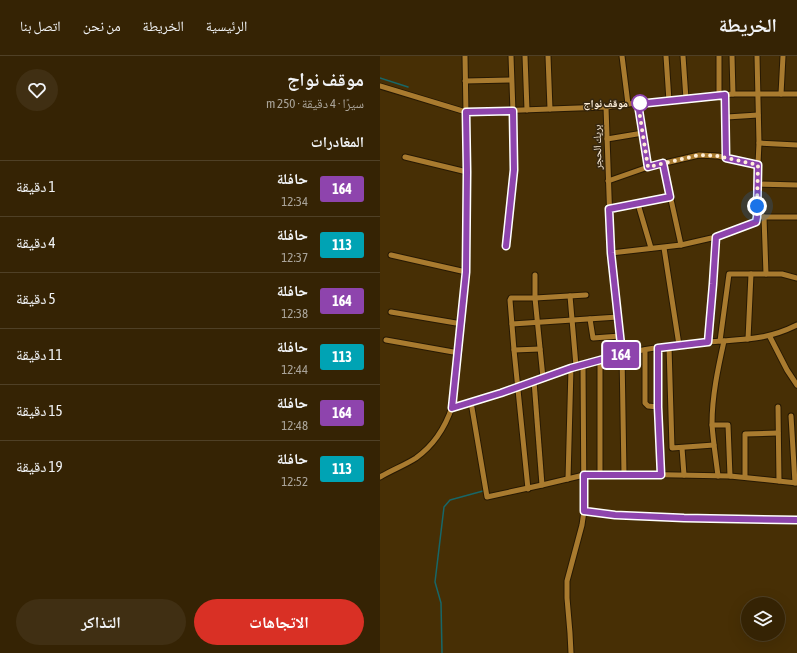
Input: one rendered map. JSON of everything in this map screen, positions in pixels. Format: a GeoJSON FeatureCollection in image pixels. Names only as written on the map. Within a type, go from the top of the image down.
{"type":"FeatureCollection","features":[{"type":"Feature","properties":{"kind":"street"},"geometry":{"type":"LineString","coordinates":[[380,477],[416,458],[425,451],[438,437],[448,420],[452,408],[462,324],[466,272],[467,172],[465,56]]}},
{"type":"Feature","properties":{"kind":"street"},"geometry":{"type":"LineString","coordinates":[[506,246],[514,170],[510,56]]}},
{"type":"Feature","properties":{"kind":"street"},"geometry":{"type":"LineString","coordinates":[[525,56],[527,110]]}},
{"type":"Feature","properties":{"kind":"street"},"geometry":{"type":"LineString","coordinates":[[548,56],[550,109]]}},
{"type":"Feature","properties":{"kind":"street"},"geometry":{"type":"LineString","coordinates":[[622,56],[628,104]]}},
{"type":"Feature","properties":{"kind":"street"},"geometry":{"type":"LineString","coordinates":[[666,56],[669,101]]}},
{"type":"Feature","properties":{"kind":"street"},"geometry":{"type":"LineString","coordinates":[[683,56],[686,100]]}},
{"type":"Feature","properties":{"kind":"street"},"geometry":{"type":"LineString","coordinates":[[719,56],[719,96]]}},
{"type":"Feature","properties":{"kind":"street"},"geometry":{"type":"LineString","coordinates":[[732,56],[733,94]]}},
{"type":"Feature","properties":{"kind":"street"},"geometry":{"type":"LineString","coordinates":[[611,253],[681,245],[716,237],[756,222],[759,143],[758,56]]}},
{"type":"Feature","properties":{"kind":"street"},"geometry":{"type":"LineString","coordinates":[[781,94],[783,56]]}},
{"type":"Feature","properties":{"kind":"street"},"geometry":{"type":"LineString","coordinates":[[465,81],[511,80]]}},
{"type":"Feature","properties":{"kind":"street"},"geometry":{"type":"LineString","coordinates":[[380,86],[466,112],[606,107],[733,94],[797,94]]}},
{"type":"Feature","properties":{"kind":"street"},"geometry":{"type":"LineString","coordinates":[[725,95],[726,158]]}},
{"type":"Feature","properties":{"kind":"street"},"geometry":{"type":"LineString","coordinates":[[638,104],[648,167]]}},
{"type":"Feature","properties":{"kind":"street","name":"بريك الحجر"},"geometry":{"type":"LineString","coordinates":[[606,107],[611,253],[622,354],[624,474]]}},
{"type":"Feature","properties":{"kind":"street"},"geometry":{"type":"LineString","coordinates":[[726,117],[758,115]]}},
{"type":"Feature","properties":{"kind":"street"},"geometry":{"type":"LineString","coordinates":[[607,139],[643,133]]}},
{"type":"Feature","properties":{"kind":"street"},"geometry":{"type":"LineString","coordinates":[[759,143],[797,144]]}},
{"type":"Feature","properties":{"kind":"street"},"geometry":{"type":"LineString","coordinates":[[608,181],[648,167],[699,155],[709,154],[758,165]]}},
{"type":"Feature","properties":{"kind":"street"},"geometry":{"type":"LineString","coordinates":[[405,157],[467,172]]}},
{"type":"Feature","properties":{"kind":"street"},"geometry":{"type":"LineString","coordinates":[[663,163],[681,245]]}},
{"type":"Feature","properties":{"kind":"street"},"geometry":{"type":"LineString","coordinates":[[757,184],[797,185]]}},
{"type":"Feature","properties":{"kind":"street"},"geometry":{"type":"LineString","coordinates":[[609,209],[670,197]]}},
{"type":"Feature","properties":{"kind":"street"},"geometry":{"type":"LineString","coordinates":[[638,204],[651,248]]}},
{"type":"Feature","properties":{"kind":"street"},"geometry":{"type":"LineString","coordinates":[[757,217],[797,217]]}},
{"type":"Feature","properties":{"kind":"street"},"geometry":{"type":"LineString","coordinates":[[764,217],[766,274]]}},
{"type":"Feature","properties":{"kind":"street"},"geometry":{"type":"LineString","coordinates":[[708,342],[716,237]]}},
{"type":"Feature","properties":{"kind":"street"},"geometry":{"type":"LineString","coordinates":[[664,248],[679,345]]}},
{"type":"Feature","properties":{"kind":"street"},"geometry":{"type":"LineString","coordinates":[[391,255],[466,272]]}},
{"type":"Feature","properties":{"kind":"street"},"geometry":{"type":"LineString","coordinates":[[718,476],[712,425],[729,274],[782,274],[797,278]]}},
{"type":"Feature","properties":{"kind":"street"},"geometry":{"type":"LineString","coordinates":[[748,339],[751,274]]}},
{"type":"Feature","properties":{"kind":"street"},"geometry":{"type":"LineString","coordinates":[[534,275],[543,378]]}},
{"type":"Feature","properties":{"kind":"street"},"geometry":{"type":"LineString","coordinates":[[528,489],[510,299],[586,295]]}},
{"type":"Feature","properties":{"kind":"street"},"geometry":{"type":"LineString","coordinates":[[568,479],[573,367],[573,320],[570,296]]}},
{"type":"Feature","properties":{"kind":"street"},"geometry":{"type":"LineString","coordinates":[[390,312],[462,324]]}},
{"type":"Feature","properties":{"kind":"street"},"geometry":{"type":"LineString","coordinates":[[512,324],[618,317]]}},
{"type":"Feature","properties":{"kind":"street"},"geometry":{"type":"LineString","coordinates":[[590,319],[593,338],[620,336]]}},
{"type":"Feature","properties":{"kind":"street"},"geometry":{"type":"LineString","coordinates":[[452,408],[573,367],[622,354],[669,346],[770,336],[797,325]]}},
{"type":"Feature","properties":{"kind":"street"},"geometry":{"type":"LineString","coordinates":[[770,336],[787,370],[797,385]]}},
{"type":"Feature","properties":{"kind":"street"},"geometry":{"type":"LineString","coordinates":[[386,340],[459,353]]}},
{"type":"Feature","properties":{"kind":"street"},"geometry":{"type":"LineString","coordinates":[[669,346],[672,448],[714,445]]}},
{"type":"Feature","properties":{"kind":"street"},"geometry":{"type":"LineString","coordinates":[[658,348],[658,407],[661,475]]}},
{"type":"Feature","properties":{"kind":"street"},"geometry":{"type":"LineString","coordinates":[[514,350],[540,349]]}},
{"type":"Feature","properties":{"kind":"street"},"geometry":{"type":"LineString","coordinates":[[645,350],[645,403],[648,406],[658,407]]}},
{"type":"Feature","properties":{"kind":"street"},"geometry":{"type":"LineString","coordinates":[[600,360],[600,475]]}},
{"type":"Feature","properties":{"kind":"street"},"geometry":{"type":"LineString","coordinates":[[570,653],[567,581],[582,525],[584,511],[583,364]]}},
{"type":"Feature","properties":{"kind":"street"},"geometry":{"type":"LineString","coordinates":[[534,381],[542,486]]}},
{"type":"Feature","properties":{"kind":"street"},"geometry":{"type":"LineString","coordinates":[[471,402],[486,495],[489,497],[542,486],[584,475],[624,474],[730,476],[796,483],[791,416]]}},
{"type":"Feature","properties":{"kind":"street"},"geometry":{"type":"LineString","coordinates":[[778,407],[779,481]]}},
{"type":"Feature","properties":{"kind":"street"},"geometry":{"type":"LineString","coordinates":[[712,425],[728,425],[730,476]]}},
{"type":"Feature","properties":{"kind":"street"},"geometry":{"type":"LineString","coordinates":[[745,477],[745,434],[778,433]]}},
{"type":"Feature","properties":{"kind":"street"},"geometry":{"type":"LineString","coordinates":[[682,448],[684,475]]}},
{"type":"Feature","properties":{"kind":"street"},"geometry":{"type":"LineString","coordinates":[[584,511],[615,515],[684,518],[797,520]]}},
{"type":"Feature","properties":{"kind":"waterway"},"geometry":{"type":"LineString","coordinates":[[380,78],[408,87]]}},
{"type":"Feature","properties":{"kind":"waterway"},"geometry":{"type":"LineString","coordinates":[[442,653],[441,603],[435,582],[444,507],[450,500],[483,491]]}},
{"type":"Feature","properties":{"kind":"bus line","name":"164"},"geometry":{"type":"LineString","coordinates":[[506,246],[514,170],[513,111],[466,112],[466,272],[459,353],[452,408],[501,393],[571,368],[622,354],[611,253],[609,209],[670,197],[663,163],[648,167],[638,104],[725,95],[726,158],[758,165],[756,222],[716,237],[708,342],[658,348],[658,407],[661,475],[584,475],[584,511],[615,515],[684,518],[797,520]]}},
{"type":"Feature","properties":{"kind":"place","name":"موقف نواج"},"geometry":{"type":"Point","coordinates":[640,103]}},
{"type":"Feature","properties":{"kind":"route"},"geometry":{"type":"LineString","coordinates":[[640,103],[638,104],[648,167],[709,154],[758,165],[757,206]]}}]}
